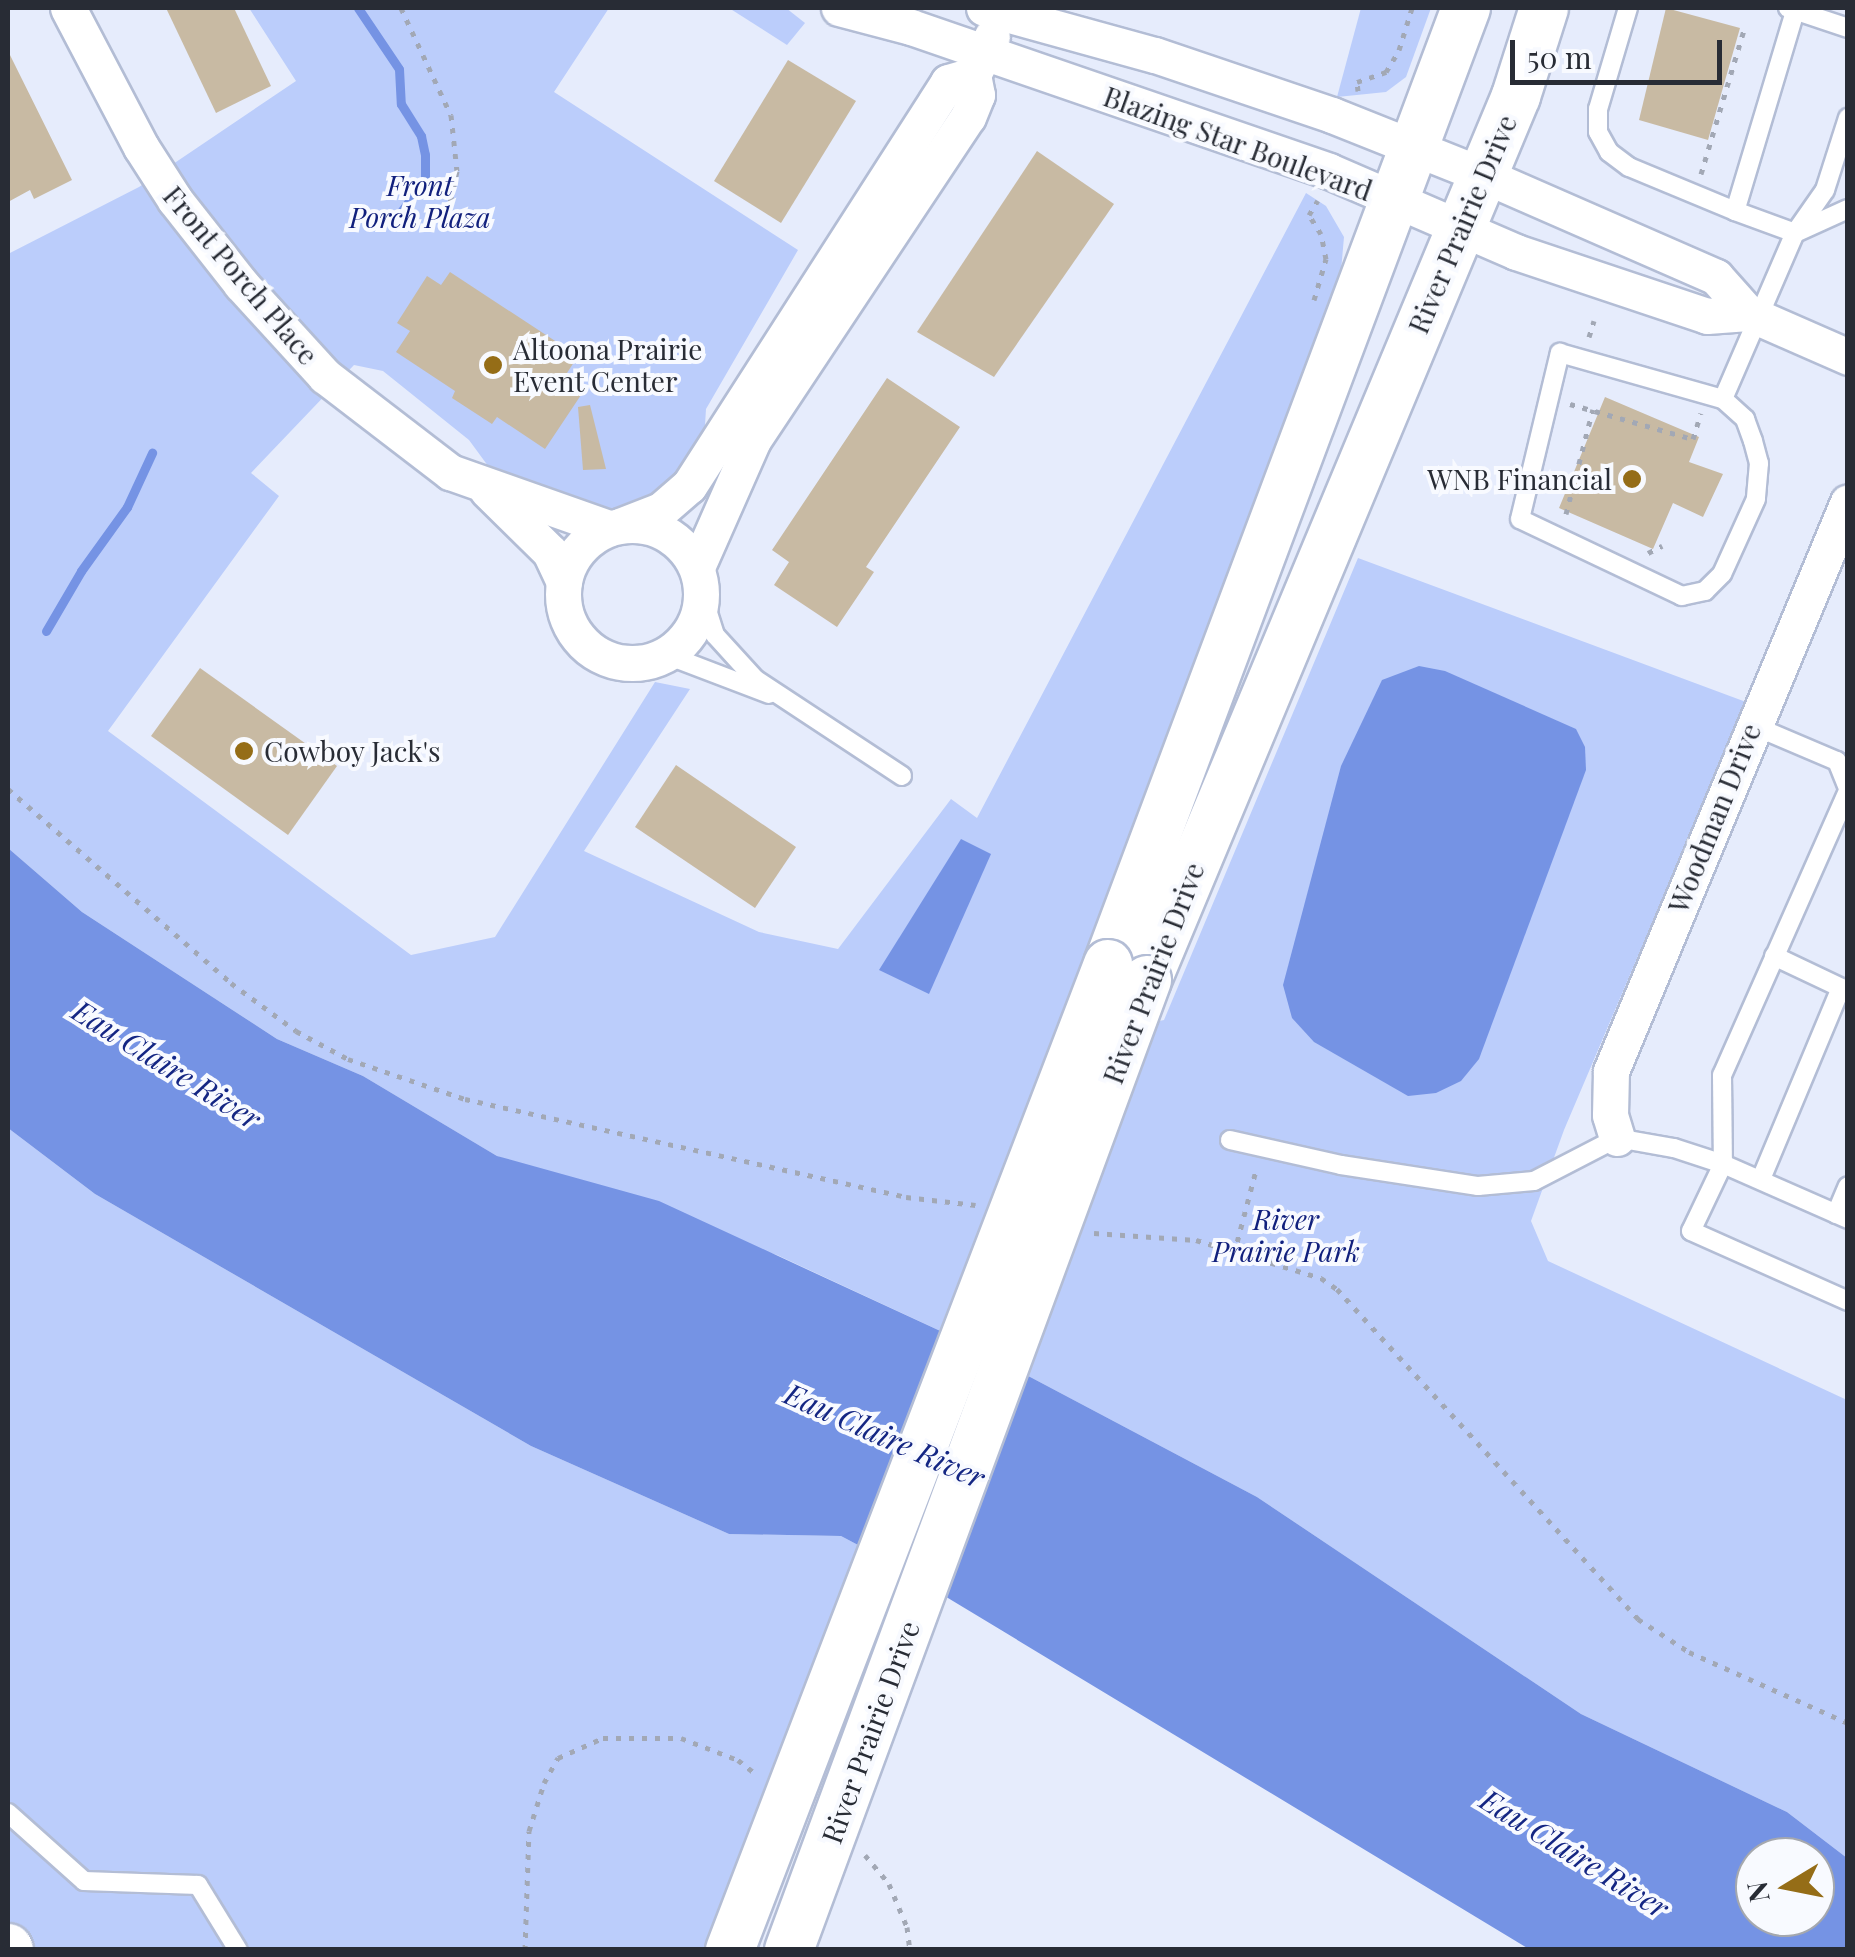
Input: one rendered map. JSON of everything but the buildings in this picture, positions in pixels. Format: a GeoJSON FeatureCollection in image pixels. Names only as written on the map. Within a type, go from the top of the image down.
{"type":"FeatureCollection","features":[{"type":"Feature","properties":{"kind":"main road","name":"River Prairie Drive"},"geometry":{"type":"LineString","coordinates":[[789,1950],[1395,200],[1466,8]]}},
{"type":"Feature","properties":{"kind":"main road","name":"River Prairie Drive"},"geometry":{"type":"LineString","coordinates":[[730,1950],[1128,972],[1460,229],[1516,96],[1544,8]]}},
{"type":"Feature","properties":{"kind":"street","name":"Front Porch Place"},"geometry":{"type":"LineString","coordinates":[[68,8],[107,86],[166,187],[266,314],[340,388],[450,472],[479,483]]}},
{"type":"Feature","properties":{"kind":"street","name":"Blazing Star Boulevard"},"geometry":{"type":"LineString","coordinates":[[839,8],[911,27],[978,64],[1329,171],[1460,229],[1707,316],[1753,315]]}},
{"type":"Feature","properties":{"kind":"street"},"geometry":{"type":"LineString","coordinates":[[479,483],[550,552],[564,582],[567,617],[590,649],[626,664],[666,655],[692,630],[699,581],[753,440],[958,134],[978,95],[978,64],[998,9]]}},
{"type":"Feature","properties":{"kind":"street","name":"Blazing Star Boulevard"},"geometry":{"type":"LineString","coordinates":[[998,9],[1154,55],[1483,175],[1716,278],[1753,315],[1848,357]]}},
{"type":"Feature","properties":{"kind":"street"},"geometry":{"type":"LineString","coordinates":[[564,582],[580,549],[616,527],[662,510],[689,486],[948,82],[978,64]]}},
{"type":"Feature","properties":{"kind":"street"},"geometry":{"type":"LineString","coordinates":[[479,483],[616,527],[645,526],[666,533],[684,548],[699,581]]}},
{"type":"Feature","properties":{"kind":"street","name":"Woodman Drive"},"geometry":{"type":"LineString","coordinates":[[1618,1138],[1610,1115],[1611,1070],[1848,502]]}},
{"type":"Feature","properties":{"kind":"lane"},"geometry":{"type":"LineString","coordinates":[[1628,8],[1598,109],[1598,132],[1609,152],[1628,167],[1795,233],[1848,209]]}},
{"type":"Feature","properties":{"kind":"lane"},"geometry":{"type":"LineString","coordinates":[[1735,211],[1793,9],[1848,28]]}},
{"type":"Feature","properties":{"kind":"lane"},"geometry":{"type":"LineString","coordinates":[[1715,397],[1795,233],[1825,190],[1848,118]]}},
{"type":"Feature","properties":{"kind":"lane"},"geometry":{"type":"LineString","coordinates":[[1560,353],[1715,397],[1745,419],[1759,463],[1756,499],[1722,574],[1705,591],[1682,596],[1520,519],[1560,353]]}},
{"type":"Feature","properties":{"kind":"lane"},"geometry":{"type":"LineString","coordinates":[[699,581],[716,635],[776,697]]}},
{"type":"Feature","properties":{"kind":"lane"},"geometry":{"type":"LineString","coordinates":[[666,655],[776,697],[902,776]]}},
{"type":"Feature","properties":{"kind":"lane"},"geometry":{"type":"LineString","coordinates":[[1752,725],[1837,761],[1848,789],[1722,1075],[1723,1164],[1691,1231],[1848,1300]]}},
{"type":"Feature","properties":{"kind":"lane"},"geometry":{"type":"LineString","coordinates":[[1760,1179],[1844,989],[1774,956]]}},
{"type":"Feature","properties":{"kind":"lane"},"geometry":{"type":"LineString","coordinates":[[1230,1140],[1407,1176],[1507,1186],[1562,1169],[1618,1138],[1723,1164],[1842,1216],[1848,1186]]}},
{"type":"Feature","properties":{"kind":"lane"},"geometry":{"type":"LineString","coordinates":[[8,1813],[84,1881],[198,1884],[238,1950]]}},
{"type":"Feature","properties":{"kind":"path"},"geometry":{"type":"LineString","coordinates":[[401,8],[451,115],[457,171],[446,221]]}},
{"type":"Feature","properties":{"kind":"path"},"geometry":{"type":"LineString","coordinates":[[1358,98],[1357,82],[1386,72],[1399,50],[1412,8]]}},
{"type":"Feature","properties":{"kind":"path"},"geometry":{"type":"LineString","coordinates":[[1699,182],[1745,26]]}},
{"type":"Feature","properties":{"kind":"path"},"geometry":{"type":"LineString","coordinates":[[1318,200],[1309,216],[1322,238]]}},
{"type":"Feature","properties":{"kind":"path"},"geometry":{"type":"LineString","coordinates":[[1588,340],[1594,320]]}},
{"type":"Feature","properties":{"kind":"path"},"geometry":{"type":"LineString","coordinates":[[1575,388],[1570,404],[1693,439],[1715,397]]}},
{"type":"Feature","properties":{"kind":"path"},"geometry":{"type":"LineString","coordinates":[[1566,514],[1593,408]]}},
{"type":"Feature","properties":{"kind":"path"},"geometry":{"type":"LineString","coordinates":[[8,789],[230,982],[296,1031],[348,1058],[465,1099],[906,1197],[978,1206]]}},
{"type":"Feature","properties":{"kind":"path"},"geometry":{"type":"LineString","coordinates":[[1234,1254],[1262,1148]]}},
{"type":"Feature","properties":{"kind":"path"},"geometry":{"type":"LineString","coordinates":[[1084,1232],[1196,1240],[1321,1278],[1337,1289],[1638,1619],[1689,1652],[1848,1723]]}},
{"type":"Feature","properties":{"kind":"path"},"geometry":{"type":"LineString","coordinates":[[526,1950],[528,1831],[544,1783],[558,1758],[603,1738],[681,1738],[738,1760],[769,1783]]}},
{"type":"Feature","properties":{"kind":"path"},"geometry":{"type":"LineString","coordinates":[[862,1850],[890,1884],[908,1927],[910,1950]]}},
{"type":"Feature","properties":{"kind":"green space","name":"River Prairie Park"},"geometry":{"type":"Polygon","coordinates":[[[249,8],[609,8],[554,92],[798,250],[706,409],[704,441],[661,496],[627,508],[604,510],[491,470],[469,440],[383,371],[354,365],[251,473],[279,496],[108,731],[411,955],[495,937],[655,682],[690,689],[584,851],[759,932],[838,949],[951,799],[977,818],[1306,193],[1326,206],[1344,237],[1341,271],[1054,1044],[1164,1020],[1358,558],[1746,702],[1564,1130],[1531,1221],[1548,1261],[1847,1400],[1847,1858],[1835,1849],[1835,1837],[1820,1837],[1787,1812],[1581,1714],[1257,1497],[962,1341],[777,1255],[670,1222],[497,1156],[363,1076],[277,1039],[82,912],[8,848],[8,254],[139,187],[296,81],[249,8]]]}},
{"type":"Feature","properties":{"kind":"green space"},"geometry":{"type":"Polygon","coordinates":[[[729,8],[786,8],[805,23],[787,45],[729,8]]]}},
{"type":"Feature","properties":{"kind":"green space"},"geometry":{"type":"Polygon","coordinates":[[[1361,8],[1431,8],[1406,77],[1386,92],[1337,97],[1361,8]]]}},
{"type":"Feature","properties":{"kind":"green space"},"geometry":{"type":"Polygon","coordinates":[[[8,1128],[95,1194],[531,1446],[729,1534],[841,1536],[875,1554],[724,1949],[32,1950],[8,1927],[8,1128]]]}},
{"type":"Feature","properties":{"kind":"water"},"geometry":{"type":"Polygon","coordinates":[[[1419,666],[1445,671],[1576,729],[1585,747],[1586,770],[1479,1059],[1461,1081],[1436,1093],[1408,1096],[1314,1042],[1292,1018],[1283,985],[1341,766],[1382,680],[1419,666]]]}},
{"type":"Feature","properties":{"kind":"water"},"geometry":{"type":"Polygon","coordinates":[[[961,839],[991,854],[929,994],[879,970],[961,839]]]}},
{"type":"Feature","properties":{"kind":"water","name":"Eau Claire River"},"geometry":{"type":"Polygon","coordinates":[[[8,848],[82,912],[277,1039],[363,1076],[497,1156],[659,1201],[962,1341],[1257,1497],[1581,1714],[1787,1812],[1820,1837],[1735,1837],[1735,1937],[1835,1937],[1835,1849],[1847,1858],[1847,1949],[1529,1949],[841,1536],[729,1534],[531,1446],[95,1194],[8,1128],[8,848]]]}},
{"type":"Feature","properties":{"kind":"waterway"},"geometry":{"type":"LineString","coordinates":[[358,8],[399,69],[401,104],[421,136],[425,155],[425,180],[394,221]]}},
{"type":"Feature","properties":{"kind":"waterway"},"geometry":{"type":"LineString","coordinates":[[46,631],[81,571],[127,507],[152,453]]}},
{"type":"Feature","properties":{"kind":"place","name":"Altoona Prairie Event Center"},"geometry":{"type":"Point","coordinates":[493,365]}},
{"type":"Feature","properties":{"kind":"place","name":"WNB Financial"},"geometry":{"type":"Point","coordinates":[1632,479]}},
{"type":"Feature","properties":{"kind":"place","name":"Cowboy Jack's"},"geometry":{"type":"Point","coordinates":[244,751]}},
{"type":"Feature","properties":{"kind":"park label","name":"Front Porch Plaza"},"geometry":{"type":"Point","coordinates":[420,201]}}]}
